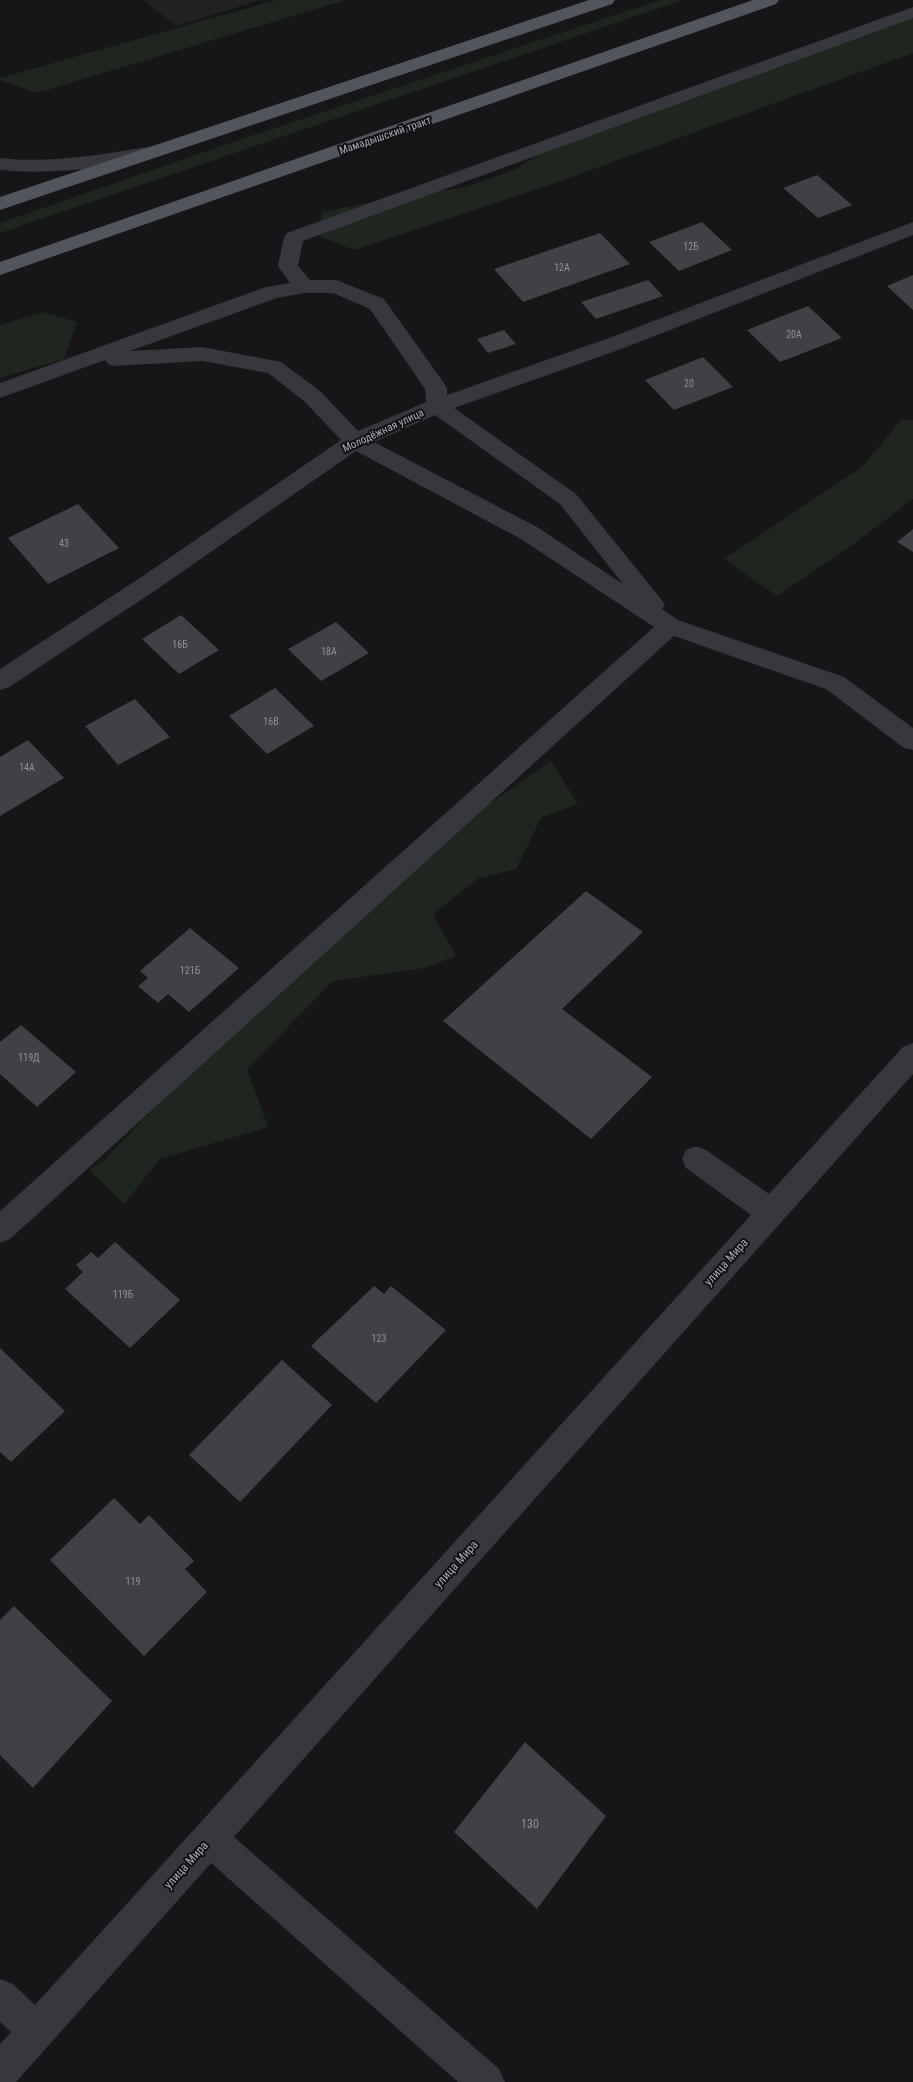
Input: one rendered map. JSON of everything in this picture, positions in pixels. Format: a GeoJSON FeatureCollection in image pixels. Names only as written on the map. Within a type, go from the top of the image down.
{"type":"FeatureCollection","features":[{"type":"Feature","properties":{"kind":"main road"},"geometry":{"type":"LineString","coordinates":[[0,204],[606,0]]}},
{"type":"Feature","properties":{"kind":"main road","name":"Мамадышский тракт"},"geometry":{"type":"LineString","coordinates":[[0,269],[770,0]]}},
{"type":"Feature","properties":{"kind":"street"},"geometry":{"type":"LineString","coordinates":[[304,287],[288,266],[294,237],[913,12]]}},
{"type":"Feature","properties":{"kind":"street"},"geometry":{"type":"LineString","coordinates":[[0,164],[12,166],[56,165],[154,152]]}},
{"type":"Feature","properties":{"kind":"street"},"geometry":{"type":"LineString","coordinates":[[437,406],[519,379],[629,339],[913,228]]}},
{"type":"Feature","properties":{"kind":"street","name":"Молодёжная улица"},"geometry":{"type":"LineString","coordinates":[[0,391],[273,292],[304,287],[336,286],[377,304],[436,388],[437,406],[355,442],[326,459],[140,590],[0,681]]}},
{"type":"Feature","properties":{"kind":"street"},"geometry":{"type":"LineString","coordinates":[[86,361],[202,354],[274,367],[312,396],[355,442],[529,533],[670,626],[836,683],[913,741]]}},
{"type":"Feature","properties":{"kind":"street"},"geometry":{"type":"LineString","coordinates":[[437,406],[568,499],[670,626]]}},
{"type":"Feature","properties":{"kind":"street"},"geometry":{"type":"LineString","coordinates":[[0,1230],[670,626]]}},
{"type":"Feature","properties":{"kind":"street","name":"улица Мира"},"geometry":{"type":"LineString","coordinates":[[0,2072],[913,1055]]}},
{"type":"Feature","properties":{"kind":"street"},"geometry":{"type":"LineString","coordinates":[[696,1159],[771,1212]]}},
{"type":"Feature","properties":{"kind":"street"},"geometry":{"type":"LineString","coordinates":[[210,1839],[486,2082]]}},
{"type":"Feature","properties":{"kind":"street"},"geometry":{"type":"LineString","coordinates":[[0,1997],[36,2032]]}},
{"type":"Feature","properties":{"kind":"shaded area"},"geometry":{"type":"Polygon","coordinates":[[[144,0],[260,0],[176,26],[144,0]]]}},
{"type":"Feature","properties":{"kind":"shaded area"},"geometry":{"type":"Polygon","coordinates":[[[276,0],[346,0],[37,93],[0,80],[0,78],[276,0]]]}},
{"type":"Feature","properties":{"kind":"shaded area"},"geometry":{"type":"Polygon","coordinates":[[[660,0],[683,0],[0,233],[0,223],[239,140],[660,0]]]}},
{"type":"Feature","properties":{"kind":"shaded area"},"geometry":{"type":"Polygon","coordinates":[[[913,9],[913,53],[552,184],[354,250],[319,236],[322,212],[381,200],[466,187],[514,170],[564,139],[913,9]]]}},
{"type":"Feature","properties":{"kind":"shaded area"},"geometry":{"type":"Polygon","coordinates":[[[43,312],[77,322],[64,359],[0,378],[0,325],[43,312]]]}},
{"type":"Feature","properties":{"kind":"shaded area"},"geometry":{"type":"Polygon","coordinates":[[[901,420],[913,420],[913,499],[855,543],[777,596],[724,559],[862,467],[901,420]]]}},
{"type":"Feature","properties":{"kind":"shaded area"},"geometry":{"type":"Polygon","coordinates":[[[551,761],[578,804],[541,818],[516,869],[479,878],[433,914],[456,956],[424,968],[333,981],[247,1069],[268,1127],[160,1159],[124,1204],[89,1170],[104,1160],[212,1048],[475,814],[551,761]]]}},
{"type":"Feature","properties":{"kind":"building"},"geometry":{"type":"Polygon","coordinates":[[[817,175],[852,205],[818,218],[783,188],[817,175]]]}},
{"type":"Feature","properties":{"kind":"building"},"geometry":{"type":"Polygon","coordinates":[[[702,222],[732,250],[679,271],[649,242],[702,222]]]}},
{"type":"Feature","properties":{"kind":"building"},"geometry":{"type":"Polygon","coordinates":[[[600,233],[630,264],[523,302],[494,269],[600,233]]]}},
{"type":"Feature","properties":{"kind":"building"},"geometry":{"type":"Polygon","coordinates":[[[913,275],[913,310],[887,286],[913,275]]]}},
{"type":"Feature","properties":{"kind":"building"},"geometry":{"type":"Polygon","coordinates":[[[648,280],[663,296],[596,319],[581,302],[648,280]]]}},
{"type":"Feature","properties":{"kind":"building"},"geometry":{"type":"Polygon","coordinates":[[[808,306],[842,338],[780,362],[747,330],[808,306]]]}},
{"type":"Feature","properties":{"kind":"building"},"geometry":{"type":"Polygon","coordinates":[[[504,330],[516,344],[488,353],[477,339],[504,330]]]}},
{"type":"Feature","properties":{"kind":"building"},"geometry":{"type":"Polygon","coordinates":[[[703,357],[733,387],[674,410],[645,380],[703,357]]]}},
{"type":"Feature","properties":{"kind":"building"},"geometry":{"type":"Polygon","coordinates":[[[78,504],[119,548],[48,584],[8,538],[78,504]]]}},
{"type":"Feature","properties":{"kind":"building"},"geometry":{"type":"Polygon","coordinates":[[[913,529],[913,552],[897,542],[913,529]]]}},
{"type":"Feature","properties":{"kind":"building"},"geometry":{"type":"Polygon","coordinates":[[[181,615],[219,650],[179,674],[142,639],[181,615]]]}},
{"type":"Feature","properties":{"kind":"building"},"geometry":{"type":"Polygon","coordinates":[[[336,622],[369,653],[321,681],[288,649],[336,622]]]}},
{"type":"Feature","properties":{"kind":"building"},"geometry":{"type":"Polygon","coordinates":[[[275,688],[314,726],[267,754],[229,716],[275,688]]]}},
{"type":"Feature","properties":{"kind":"building"},"geometry":{"type":"Polygon","coordinates":[[[135,699],[170,737],[118,765],[85,726],[135,699]]]}},
{"type":"Feature","properties":{"kind":"building"},"geometry":{"type":"Polygon","coordinates":[[[28,740],[64,778],[0,816],[0,757],[28,740]]]}},
{"type":"Feature","properties":{"kind":"building"},"geometry":{"type":"Polygon","coordinates":[[[586,891],[643,932],[562,1009],[652,1077],[591,1139],[443,1021],[586,891]]]}},
{"type":"Feature","properties":{"kind":"building"},"geometry":{"type":"Polygon","coordinates":[[[190,928],[239,968],[189,1012],[168,994],[158,1003],[138,986],[148,978],[140,971],[190,928]]]}},
{"type":"Feature","properties":{"kind":"building"},"geometry":{"type":"Polygon","coordinates":[[[21,1025],[76,1072],[37,1107],[0,1074],[0,1042],[21,1025]]]}},
{"type":"Feature","properties":{"kind":"building"},"geometry":{"type":"Polygon","coordinates":[[[115,1242],[180,1300],[130,1348],[65,1289],[83,1272],[76,1265],[91,1252],[98,1258],[115,1242]]]}},
{"type":"Feature","properties":{"kind":"building"},"geometry":{"type":"Polygon","coordinates":[[[374,1286],[384,1294],[391,1286],[446,1330],[376,1403],[311,1346],[374,1286]]]}},
{"type":"Feature","properties":{"kind":"building"},"geometry":{"type":"Polygon","coordinates":[[[0,1348],[65,1411],[11,1462],[0,1452],[0,1348]]]}},
{"type":"Feature","properties":{"kind":"building"},"geometry":{"type":"Polygon","coordinates":[[[282,1360],[332,1405],[240,1502],[189,1455],[282,1360]]]}},
{"type":"Feature","properties":{"kind":"building"},"geometry":{"type":"Polygon","coordinates":[[[114,1498],[140,1524],[149,1515],[194,1561],[185,1569],[207,1592],[144,1656],[50,1560],[114,1498]]]}},
{"type":"Feature","properties":{"kind":"building"},"geometry":{"type":"Polygon","coordinates":[[[14,1606],[112,1701],[33,1788],[0,1755],[0,1620],[14,1606]]]}},
{"type":"Feature","properties":{"kind":"building"},"geometry":{"type":"Polygon","coordinates":[[[525,1742],[606,1816],[537,1909],[454,1832],[525,1742]]]}}]}
